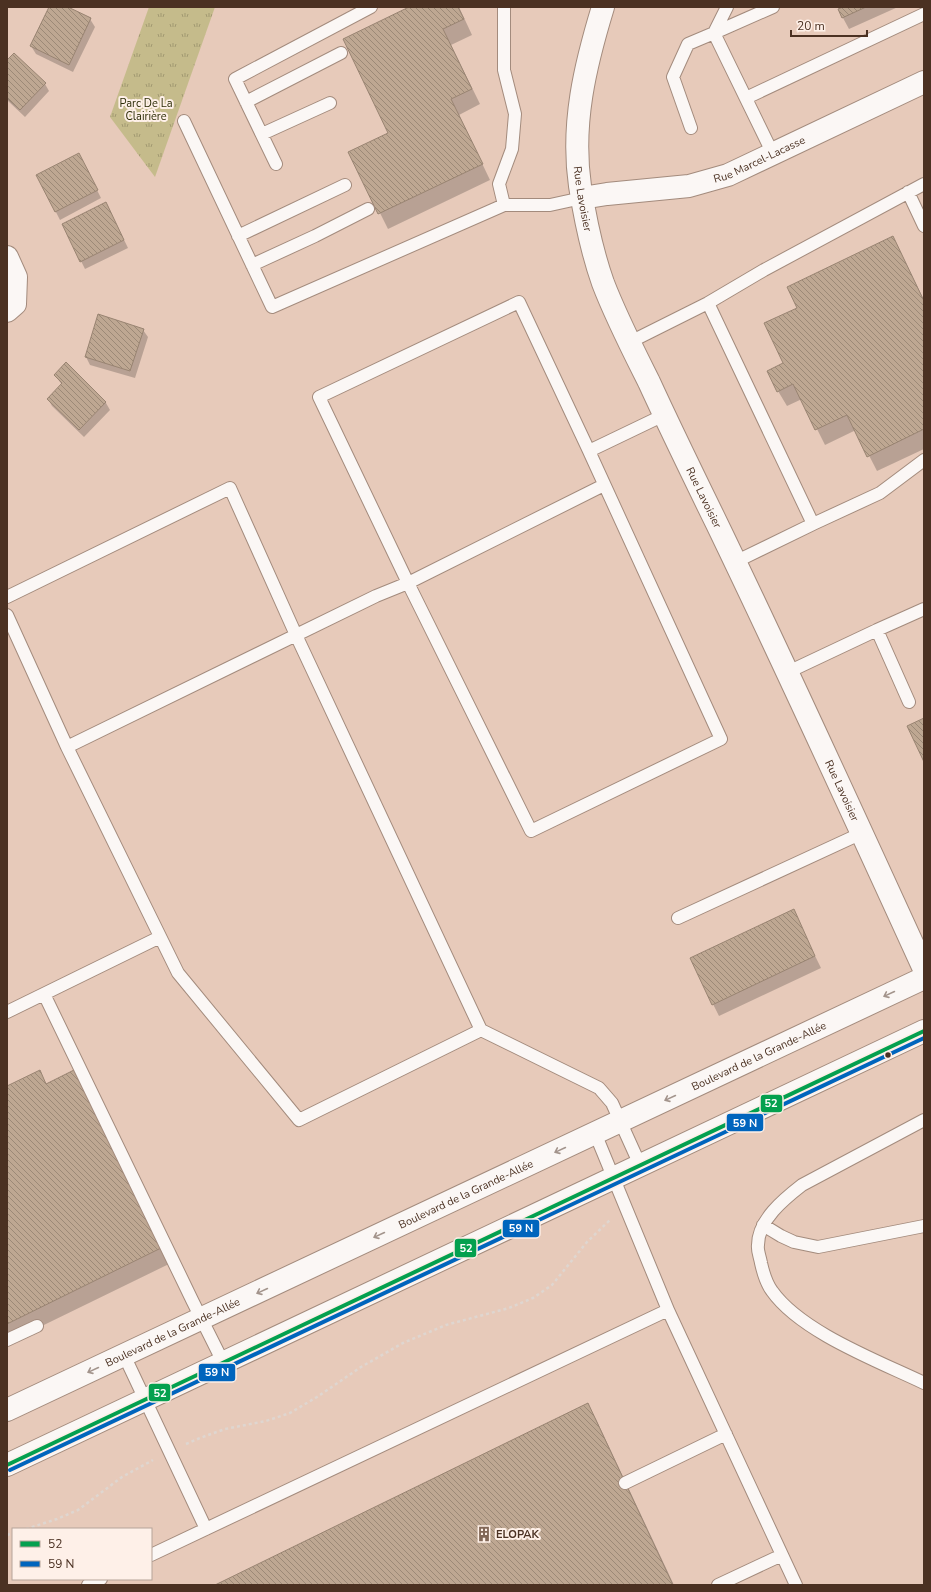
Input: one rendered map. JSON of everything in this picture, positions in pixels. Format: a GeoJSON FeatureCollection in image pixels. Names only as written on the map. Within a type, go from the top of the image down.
{"type":"FeatureCollection","features":[{"type":"Feature","properties":{"kind":"street","name":"Rue Lavoisier"},"geometry":{"type":"LineString","coordinates":[[604,7],[589,56],[580,100],[577,142],[582,198],[592,246],[603,281],[664,415],[788,672],[924,968]]}},
{"type":"Feature","properties":{"kind":"street","name":"Rue Marcel-Lacasse"},"geometry":{"type":"LineString","coordinates":[[582,198],[607,194],[690,186],[728,175],[924,82]]}},
{"type":"Feature","properties":{"kind":"street"},"geometry":{"type":"LineString","coordinates":[[7,257],[16,277],[15,304],[7,311]]}},
{"type":"Feature","properties":{"kind":"street","name":"Boulevard de la Grande-Allée"},"geometry":{"type":"LineString","coordinates":[[7,1410],[924,978]]}},
{"type":"Feature","properties":{"kind":"street"},"geometry":{"type":"LineString","coordinates":[[7,1465],[924,1031]]}},
{"type":"Feature","properties":{"kind":"lane"},"geometry":{"type":"LineString","coordinates":[[276,164],[235,79],[371,7]]}},
{"type":"Feature","properties":{"kind":"lane"},"geometry":{"type":"LineString","coordinates":[[504,7],[504,70],[515,114],[512,149],[499,184],[504,206]]}},
{"type":"Feature","properties":{"kind":"lane"},"geometry":{"type":"LineString","coordinates":[[714,33],[727,7]]}},
{"type":"Feature","properties":{"kind":"lane"},"geometry":{"type":"LineString","coordinates":[[691,128],[673,77],[688,44],[771,7]]}},
{"type":"Feature","properties":{"kind":"lane"},"geometry":{"type":"LineString","coordinates":[[746,98],[924,14]]}},
{"type":"Feature","properties":{"kind":"lane"},"geometry":{"type":"LineString","coordinates":[[714,33],[773,154]]}},
{"type":"Feature","properties":{"kind":"lane"},"geometry":{"type":"LineString","coordinates":[[246,102],[341,53]]}},
{"type":"Feature","properties":{"kind":"lane"},"geometry":{"type":"LineString","coordinates":[[262,134],[330,103]]}},
{"type":"Feature","properties":{"kind":"lane"},"geometry":{"type":"LineString","coordinates":[[184,121],[272,307],[504,206],[550,205],[582,198]]}},
{"type":"Feature","properties":{"kind":"lane"},"geometry":{"type":"LineString","coordinates":[[630,342],[708,302],[764,270],[924,184]]}},
{"type":"Feature","properties":{"kind":"lane"},"geometry":{"type":"LineString","coordinates":[[238,236],[345,185]]}},
{"type":"Feature","properties":{"kind":"lane"},"geometry":{"type":"LineString","coordinates":[[908,192],[924,226]]}},
{"type":"Feature","properties":{"kind":"lane"},"geometry":{"type":"LineString","coordinates":[[252,264],[315,236],[368,209]]}},
{"type":"Feature","properties":{"kind":"lane"},"geometry":{"type":"LineString","coordinates":[[519,302],[589,451],[720,739],[531,831],[408,583],[319,397],[519,302]]}},
{"type":"Feature","properties":{"kind":"lane"},"geometry":{"type":"LineString","coordinates":[[708,302],[813,524]]}},
{"type":"Feature","properties":{"kind":"lane"},"geometry":{"type":"LineString","coordinates":[[589,451],[664,415]]}},
{"type":"Feature","properties":{"kind":"lane"},"geometry":{"type":"LineString","coordinates":[[735,562],[880,493],[924,460]]}},
{"type":"Feature","properties":{"kind":"lane"},"geometry":{"type":"LineString","coordinates":[[67,747],[376,596],[408,583],[604,485]]}},
{"type":"Feature","properties":{"kind":"lane"},"geometry":{"type":"LineString","coordinates":[[7,597],[230,488],[296,635],[481,1030],[599,1088],[612,1103],[622,1121],[640,1165]]}},
{"type":"Feature","properties":{"kind":"lane"},"geometry":{"type":"LineString","coordinates":[[788,672],[924,609]]}},
{"type":"Feature","properties":{"kind":"lane"},"geometry":{"type":"LineString","coordinates":[[7,615],[67,747],[178,973],[298,1120],[481,1030]]}},
{"type":"Feature","properties":{"kind":"lane"},"geometry":{"type":"LineString","coordinates":[[877,630],[909,702]]}},
{"type":"Feature","properties":{"kind":"lane"},"geometry":{"type":"LineString","coordinates":[[678,918],[862,833]]}},
{"type":"Feature","properties":{"kind":"lane"},"geometry":{"type":"LineString","coordinates":[[7,1012],[160,937]]}},
{"type":"Feature","properties":{"kind":"lane"},"geometry":{"type":"LineString","coordinates":[[44,994],[223,1362]]}},
{"type":"Feature","properties":{"kind":"lane"},"geometry":{"type":"LineString","coordinates":[[924,1120],[802,1185],[787,1196],[764,1226],[759,1235],[758,1245],[761,1265],[766,1281],[772,1291],[792,1313],[811,1327],[833,1339],[924,1383]]}},
{"type":"Feature","properties":{"kind":"lane"},"geometry":{"type":"LineString","coordinates":[[595,1133],[668,1310],[796,1585]]}},
{"type":"Feature","properties":{"kind":"lane"},"geometry":{"type":"LineString","coordinates":[[764,1226],[794,1242],[818,1247],[924,1226]]}},
{"type":"Feature","properties":{"kind":"lane"},"geometry":{"type":"LineString","coordinates":[[152,1555],[668,1310]]}},
{"type":"Feature","properties":{"kind":"lane"},"geometry":{"type":"LineString","coordinates":[[7,1340],[37,1326]]}},
{"type":"Feature","properties":{"kind":"lane"},"geometry":{"type":"LineString","coordinates":[[124,1355],[206,1529]]}},
{"type":"Feature","properties":{"kind":"lane"},"geometry":{"type":"LineString","coordinates":[[625,1483],[726,1434]]}},
{"type":"Feature","properties":{"kind":"lane"},"geometry":{"type":"LineString","coordinates":[[718,1585],[782,1555]]}},
{"type":"Feature","properties":{"kind":"lane"},"geometry":{"type":"LineString","coordinates":[[88,1585],[99,1580]]}},
{"type":"Feature","properties":{"kind":"path"},"geometry":{"type":"LineString","coordinates":[[186,1444],[225,1429],[266,1421],[290,1412],[317,1397],[361,1367],[403,1343],[446,1325],[509,1308],[533,1298],[555,1281],[586,1242],[602,1228]]}},
{"type":"Feature","properties":{"kind":"path"},"geometry":{"type":"LineString","coordinates":[[29,1528],[78,1510],[122,1477],[153,1460]]}},
{"type":"Feature","properties":{"kind":"green space","name":"Parc De La Clairière"},"geometry":{"type":"Polygon","coordinates":[[[149,7],[215,7],[155,177],[110,117],[149,7]]]}},
{"type":"Feature","properties":{"kind":"building"},"geometry":{"type":"Polygon","coordinates":[[[49,7],[68,7],[91,18],[69,65],[30,46],[49,7]]]}},
{"type":"Feature","properties":{"kind":"building"},"geometry":{"type":"Polygon","coordinates":[[[409,7],[458,7],[464,19],[443,29],[472,89],[451,99],[483,164],[378,214],[348,152],[388,133],[343,39],[409,7]]]}},
{"type":"Feature","properties":{"kind":"building"},"geometry":{"type":"Polygon","coordinates":[[[843,7],[866,7],[842,18],[838,9],[843,7]]]}},
{"type":"Feature","properties":{"kind":"building"},"geometry":{"type":"Polygon","coordinates":[[[14,53],[46,83],[20,110],[7,98],[7,60],[14,53]]]}},
{"type":"Feature","properties":{"kind":"building"},"geometry":{"type":"Polygon","coordinates":[[[79,153],[98,190],[55,212],[36,175],[79,153]]]}},
{"type":"Feature","properties":{"kind":"building"},"geometry":{"type":"Polygon","coordinates":[[[106,202],[124,240],[80,262],[62,224],[106,202]]]}},
{"type":"Feature","properties":{"kind":"building"},"geometry":{"type":"Polygon","coordinates":[[[893,236],[924,301],[924,429],[867,457],[847,415],[815,430],[793,384],[777,392],[767,371],[783,363],[764,323],[797,308],[787,287],[893,236]]]}},
{"type":"Feature","properties":{"kind":"building"},"geometry":{"type":"Polygon","coordinates":[[[98,314],[144,329],[130,371],[85,357],[98,314]]]}},
{"type":"Feature","properties":{"kind":"building"},"geometry":{"type":"Polygon","coordinates":[[[66,362],[106,402],[79,430],[47,399],[62,383],[54,375],[66,362]]]}},
{"type":"Feature","properties":{"kind":"building"},"geometry":{"type":"Polygon","coordinates":[[[924,718],[924,762],[907,726],[924,718]]]}},
{"type":"Feature","properties":{"kind":"building"},"geometry":{"type":"Polygon","coordinates":[[[794,909],[815,956],[712,1005],[690,958],[794,909]]]}},
{"type":"Feature","properties":{"kind":"building"},"geometry":{"type":"Polygon","coordinates":[[[40,1070],[46,1084],[74,1070],[161,1248],[7,1324],[7,1086],[40,1070]]]}},
{"type":"Feature","properties":{"kind":"building","name":"ELOPAK"},"geometry":{"type":"Polygon","coordinates":[[[588,1403],[673,1585],[215,1585],[588,1403]]]}},
{"type":"Feature","properties":{"kind":"transit line","name":"52"},"geometry":{"type":"LineString","coordinates":[[7,1465],[924,1031]]}},
{"type":"Feature","properties":{"kind":"transit line"},"geometry":{"type":"LineString","coordinates":[[10,1470],[924,1038]]}},
{"type":"Feature","properties":{"kind":"place","name":"ELOPAK"},"geometry":{"type":"Point","coordinates":[484,1534]}}]}
